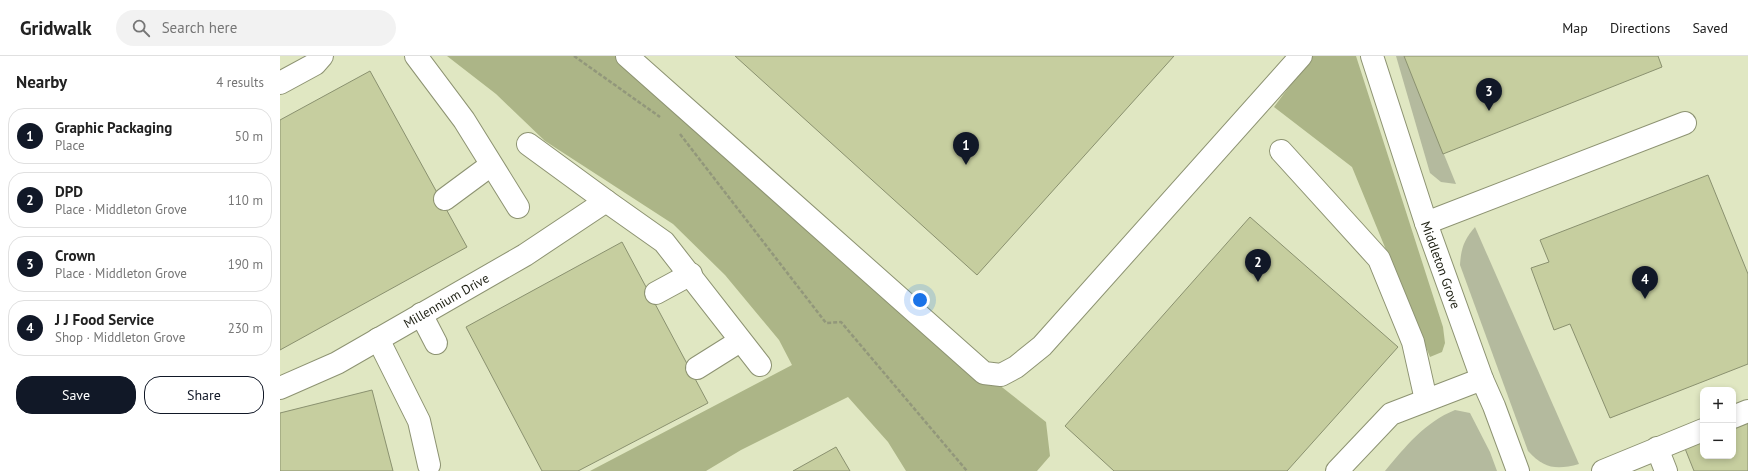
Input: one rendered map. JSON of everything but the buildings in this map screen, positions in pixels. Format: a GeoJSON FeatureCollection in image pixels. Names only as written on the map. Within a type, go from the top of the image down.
{"type":"FeatureCollection","features":[{"type":"Feature","properties":{"kind":"street"},"geometry":{"type":"LineString","coordinates":[[280,82],[315,64],[322,56]]}},
{"type":"Feature","properties":{"kind":"street"},"geometry":{"type":"LineString","coordinates":[[416,56],[464,120],[518,207]]}},
{"type":"Feature","properties":{"kind":"street"},"geometry":{"type":"LineString","coordinates":[[627,56],[984,373],[1001,375],[1016,367],[1042,346],[1301,56]]}},
{"type":"Feature","properties":{"kind":"street","name":"Middleton Grove"},"geometry":{"type":"LineString","coordinates":[[1372,56],[1426,223],[1482,379],[1494,406],[1518,471]]}},
{"type":"Feature","properties":{"kind":"street"},"geometry":{"type":"LineString","coordinates":[[1426,223],[1685,123]]}},
{"type":"Feature","properties":{"kind":"street"},"geometry":{"type":"LineString","coordinates":[[528,144],[664,242],[691,274],[740,341],[760,365]]}},
{"type":"Feature","properties":{"kind":"street"},"geometry":{"type":"LineString","coordinates":[[1281,151],[1378,259],[1413,342],[1426,400]]}},
{"type":"Feature","properties":{"kind":"street"},"geometry":{"type":"LineString","coordinates":[[445,199],[491,165]]}},
{"type":"Feature","properties":{"kind":"street","name":"Millennium Drive"},"geometry":{"type":"LineString","coordinates":[[280,388],[338,363],[525,255],[606,201]]}},
{"type":"Feature","properties":{"kind":"street"},"geometry":{"type":"LineString","coordinates":[[656,293],[691,274]]}},
{"type":"Feature","properties":{"kind":"street"},"geometry":{"type":"LineString","coordinates":[[421,314],[436,343]]}},
{"type":"Feature","properties":{"kind":"street"},"geometry":{"type":"LineString","coordinates":[[378,339],[419,421],[429,465]]}},
{"type":"Feature","properties":{"kind":"street"},"geometry":{"type":"LineString","coordinates":[[697,368],[740,341]]}},
{"type":"Feature","properties":{"kind":"street"},"geometry":{"type":"LineString","coordinates":[[1337,471],[1391,414],[1482,379]]}},
{"type":"Feature","properties":{"kind":"street"},"geometry":{"type":"LineString","coordinates":[[1736,416],[1748,411]]}},
{"type":"Feature","properties":{"kind":"street"},"geometry":{"type":"LineString","coordinates":[[1603,471],[1700,431]]}},
{"type":"Feature","properties":{"kind":"street"},"geometry":{"type":"LineString","coordinates":[[1657,448],[1666,471]]}},
{"type":"Feature","properties":{"kind":"path"},"geometry":{"type":"LineString","coordinates":[[574,56],[662,118]]}},
{"type":"Feature","properties":{"kind":"path"},"geometry":{"type":"LineString","coordinates":[[680,133],[826,323],[841,322],[967,471]]}},
{"type":"Feature","properties":{"kind":"green space"},"geometry":{"type":"Polygon","coordinates":[[[447,56],[627,56],[984,373],[1046,422],[1050,456],[1037,471],[906,471],[888,442],[848,397],[741,450],[706,471],[590,471],[792,365],[779,340],[725,275],[673,224],[545,141],[496,94],[447,56]]]}},
{"type":"Feature","properties":{"kind":"green space"},"geometry":{"type":"Polygon","coordinates":[[[1312,56],[1356,56],[1443,327],[1445,343],[1442,352],[1430,357],[1352,167],[1274,107],[1312,56]]]}},
{"type":"Feature","properties":{"kind":"green space"},"geometry":{"type":"Polygon","coordinates":[[[1396,56],[1404,56],[1456,184],[1441,182],[1430,173],[1396,56]]]}},
{"type":"Feature","properties":{"kind":"green space"},"geometry":{"type":"Polygon","coordinates":[[[1475,227],[1579,464],[1564,467],[1545,465],[1528,451],[1460,265],[1464,244],[1475,227]]]}},
{"type":"Feature","properties":{"kind":"green space"},"geometry":{"type":"Polygon","coordinates":[[[1455,410],[1470,413],[1490,452],[1497,471],[1385,471],[1408,444],[1425,428],[1444,415],[1455,410]]]}},
{"type":"Feature","properties":{"kind":"place","name":"Crown"},"geometry":{"type":"Point","coordinates":[1489,111]}},
{"type":"Feature","properties":{"kind":"place","name":"Graphic Packaging"},"geometry":{"type":"Point","coordinates":[966,165]}},
{"type":"Feature","properties":{"kind":"place","name":"DPD"},"geometry":{"type":"Point","coordinates":[1258,282]}},
{"type":"Feature","properties":{"kind":"place","name":"J J Food Service"},"geometry":{"type":"Point","coordinates":[1645,299]}}]}
